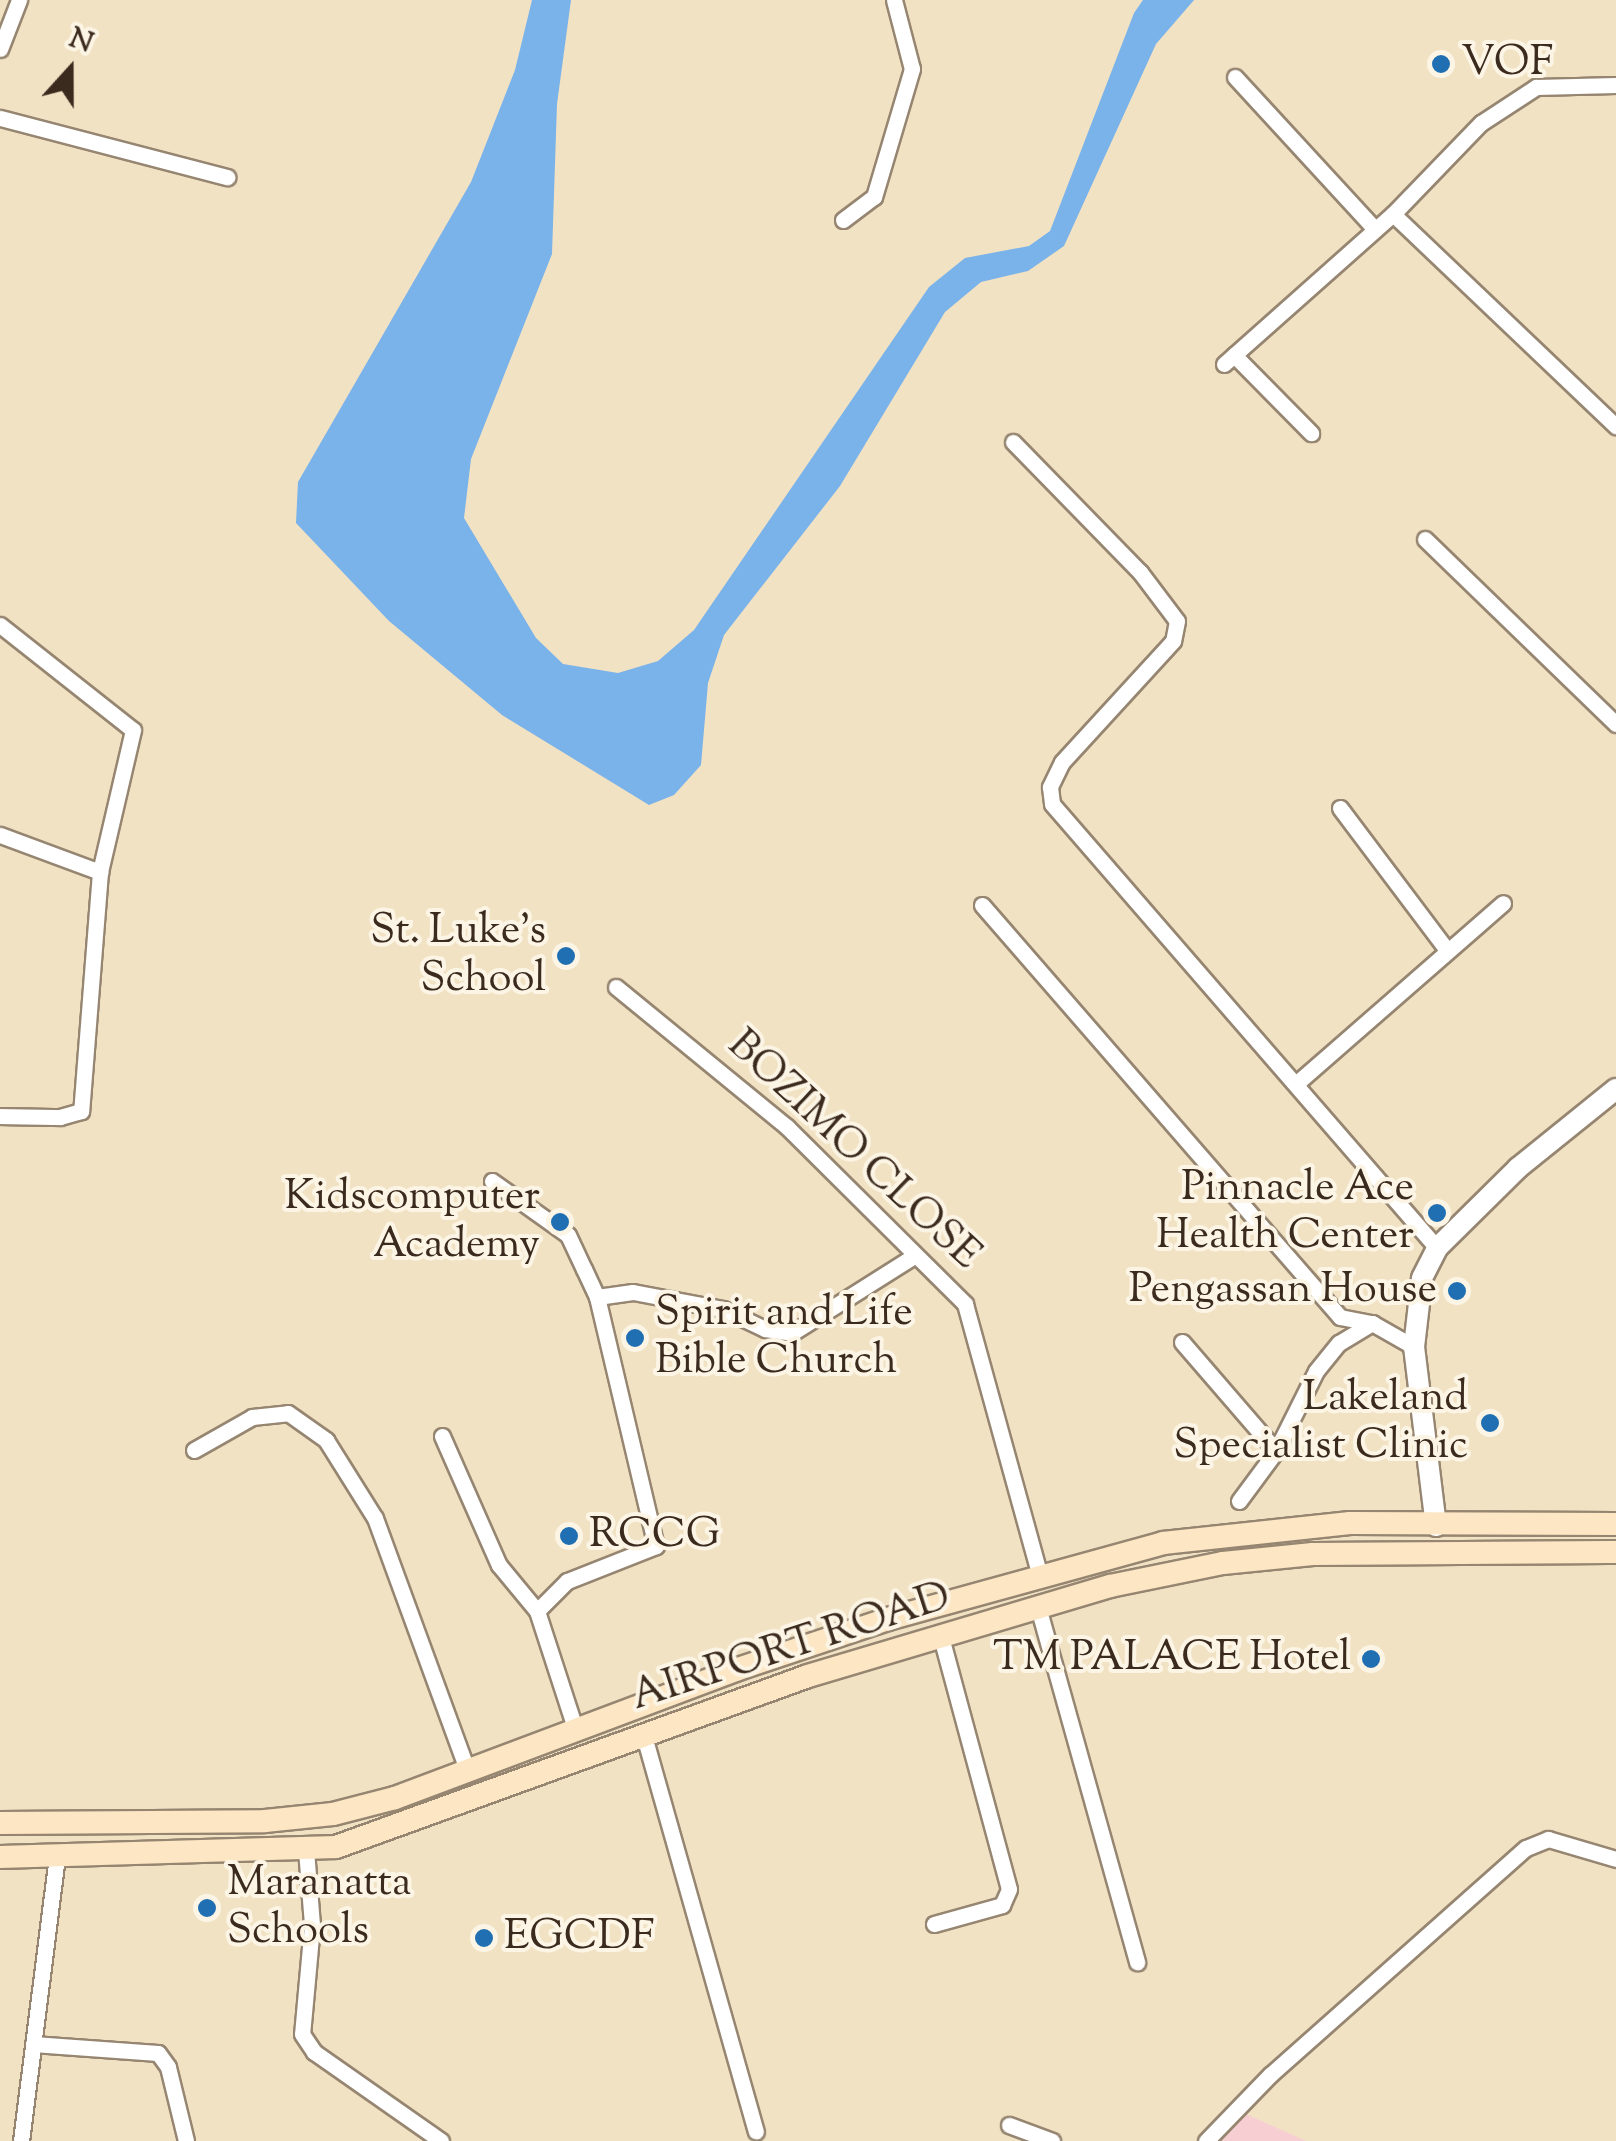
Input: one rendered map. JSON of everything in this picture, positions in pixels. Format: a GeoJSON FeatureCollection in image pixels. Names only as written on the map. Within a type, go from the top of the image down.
{"type":"FeatureCollection","features":[{"type":"Feature","properties":{"kind":"main road","name":"AIRPORT ROAD"},"geometry":{"type":"LineString","coordinates":[[0,1823],[266,1821],[333,1814],[888,1619],[1039,1573],[1252,1531],[1350,1524],[1616,1524]]}},
{"type":"Feature","properties":{"kind":"main road","name":"AIRPORT ROAD"},"geometry":{"type":"LineString","coordinates":[[0,1857],[306,1850],[369,1839],[644,1736],[899,1649],[1038,1608],[1223,1563],[1312,1554],[1616,1552]]}},
{"type":"Feature","properties":{"kind":"main road"},"geometry":{"type":"LineString","coordinates":[[888,1619],[899,1649]]}},
{"type":"Feature","properties":{"kind":"street"},"geometry":{"type":"LineString","coordinates":[[0,50],[19,0]]}},
{"type":"Feature","properties":{"kind":"street"},"geometry":{"type":"LineString","coordinates":[[843,220],[874,196],[912,69],[894,0]]}},
{"type":"Feature","properties":{"kind":"street"},"geometry":{"type":"LineString","coordinates":[[1235,76],[1373,227]]}},
{"type":"Feature","properties":{"kind":"street"},"geometry":{"type":"LineString","coordinates":[[1311,433],[1229,360],[1392,214],[1481,122],[1536,87],[1616,85]]}},
{"type":"Feature","properties":{"kind":"street"},"geometry":{"type":"LineString","coordinates":[[0,118],[227,177]]}},
{"type":"Feature","properties":{"kind":"street"},"geometry":{"type":"LineString","coordinates":[[1392,214],[1616,426]]}},
{"type":"Feature","properties":{"kind":"street"},"geometry":{"type":"LineString","coordinates":[[1013,442],[1140,572],[1177,621],[1173,641],[1062,762],[1050,787],[1052,804],[1298,1082],[1437,1248]]}},
{"type":"Feature","properties":{"kind":"street"},"geometry":{"type":"LineString","coordinates":[[1425,539],[1616,724]]}},
{"type":"Feature","properties":{"kind":"street"},"geometry":{"type":"LineString","coordinates":[[0,625],[134,730],[100,872],[82,1111],[60,1118],[0,1116]]}},
{"type":"Feature","properties":{"kind":"street"},"geometry":{"type":"LineString","coordinates":[[1340,808],[1447,950]]}},
{"type":"Feature","properties":{"kind":"street"},"geometry":{"type":"LineString","coordinates":[[0,835],[100,872]]}},
{"type":"Feature","properties":{"kind":"street"},"geometry":{"type":"LineString","coordinates":[[1298,1082],[1503,903]]}},
{"type":"Feature","properties":{"kind":"street"},"geometry":{"type":"LineString","coordinates":[[982,905],[1340,1317],[1372,1323],[1414,1346]]}},
{"type":"Feature","properties":{"kind":"street","name":"BOZIMO CLOSE"},"geometry":{"type":"LineString","coordinates":[[616,987],[787,1127],[966,1304],[1039,1573]]}},
{"type":"Feature","properties":{"kind":"street"},"geometry":{"type":"LineString","coordinates":[[1436,1526],[1414,1346],[1422,1278],[1437,1248],[1518,1168],[1616,1089]]}},
{"type":"Feature","properties":{"kind":"street"},"geometry":{"type":"LineString","coordinates":[[492,1181],[568,1234],[597,1297],[656,1546],[567,1581],[537,1611]]}},
{"type":"Feature","properties":{"kind":"street"},"geometry":{"type":"LineString","coordinates":[[597,1297],[634,1292],[722,1309],[765,1329],[792,1333],[914,1256]]}},
{"type":"Feature","properties":{"kind":"street"},"geometry":{"type":"LineString","coordinates":[[1239,1501],[1276,1451],[1316,1371],[1340,1343],[1372,1323]]}},
{"type":"Feature","properties":{"kind":"street"},"geometry":{"type":"LineString","coordinates":[[1182,1342],[1276,1451]]}},
{"type":"Feature","properties":{"kind":"street"},"geometry":{"type":"LineString","coordinates":[[194,1450],[252,1417],[288,1413],[326,1440],[375,1518],[466,1769]]}},
{"type":"Feature","properties":{"kind":"street"},"geometry":{"type":"LineString","coordinates":[[442,1436],[499,1565],[537,1611],[575,1728]]}},
{"type":"Feature","properties":{"kind":"street"},"geometry":{"type":"LineString","coordinates":[[1038,1608],[1136,1962]]}},
{"type":"Feature","properties":{"kind":"street"},"geometry":{"type":"LineString","coordinates":[[934,1924],[1002,1905],[1009,1889],[940,1636]]}},
{"type":"Feature","properties":{"kind":"street"},"geometry":{"type":"LineString","coordinates":[[644,1736],[756,2132]]}},
{"type":"Feature","properties":{"kind":"street"},"geometry":{"type":"LineString","coordinates":[[1206,2141],[1270,2076],[1526,1848],[1548,1839],[1616,1860]]}},
{"type":"Feature","properties":{"kind":"street"},"geometry":{"type":"LineString","coordinates":[[306,1850],[312,1925],[302,2034],[314,2052],[441,2141]]}},
{"type":"Feature","properties":{"kind":"street"},"geometry":{"type":"LineString","coordinates":[[21,2141],[58,1856]]}},
{"type":"Feature","properties":{"kind":"street"},"geometry":{"type":"LineString","coordinates":[[33,2044],[158,2052],[168,2068],[186,2141]]}},
{"type":"Feature","properties":{"kind":"street"},"geometry":{"type":"LineString","coordinates":[[1009,2125],[1052,2141]]}},
{"type":"Feature","properties":{"kind":"shaded area"},"geometry":{"type":"Polygon","coordinates":[[[1237,2110],[1306,2141],[1213,2141],[1237,2110]]]}},
{"type":"Feature","properties":{"kind":"water"},"geometry":{"type":"Polygon","coordinates":[[[532,0],[571,0],[557,104],[552,254],[471,459],[464,518],[536,638],[563,664],[618,673],[658,661],[694,630],[929,287],[965,258],[1029,246],[1050,231],[1134,13],[1143,0],[1194,0],[1156,44],[1064,246],[1028,271],[981,282],[945,312],[840,486],[724,635],[708,683],[701,765],[674,795],[649,805],[502,715],[389,621],[296,523],[298,482],[471,182],[515,70],[532,0]]]}},
{"type":"Feature","properties":{"kind":"place","name":"VOF"},"geometry":{"type":"Point","coordinates":[1441,64]}},
{"type":"Feature","properties":{"kind":"place","name":"St. Luke's School"},"geometry":{"type":"Point","coordinates":[566,956]}},
{"type":"Feature","properties":{"kind":"place","name":"Pinnacle Ace Health Center"},"geometry":{"type":"Point","coordinates":[1437,1213]}},
{"type":"Feature","properties":{"kind":"place","name":"Kidscomputer Academy"},"geometry":{"type":"Point","coordinates":[560,1222]}},
{"type":"Feature","properties":{"kind":"place","name":"Pengassan House"},"geometry":{"type":"Point","coordinates":[1457,1291]}},
{"type":"Feature","properties":{"kind":"place","name":"Spirit and Life Bible Church"},"geometry":{"type":"Point","coordinates":[635,1338]}},
{"type":"Feature","properties":{"kind":"place","name":"Lakeland Specialist Clinic"},"geometry":{"type":"Point","coordinates":[1490,1423]}},
{"type":"Feature","properties":{"kind":"place","name":"RCCG"},"geometry":{"type":"Point","coordinates":[569,1536]}},
{"type":"Feature","properties":{"kind":"place","name":"TM PALACE Hotel"},"geometry":{"type":"Point","coordinates":[1371,1659]}},
{"type":"Feature","properties":{"kind":"place","name":"Maranatta Schools"},"geometry":{"type":"Point","coordinates":[207,1908]}},
{"type":"Feature","properties":{"kind":"place","name":"EGCDF"},"geometry":{"type":"Point","coordinates":[484,1938]}}]}
